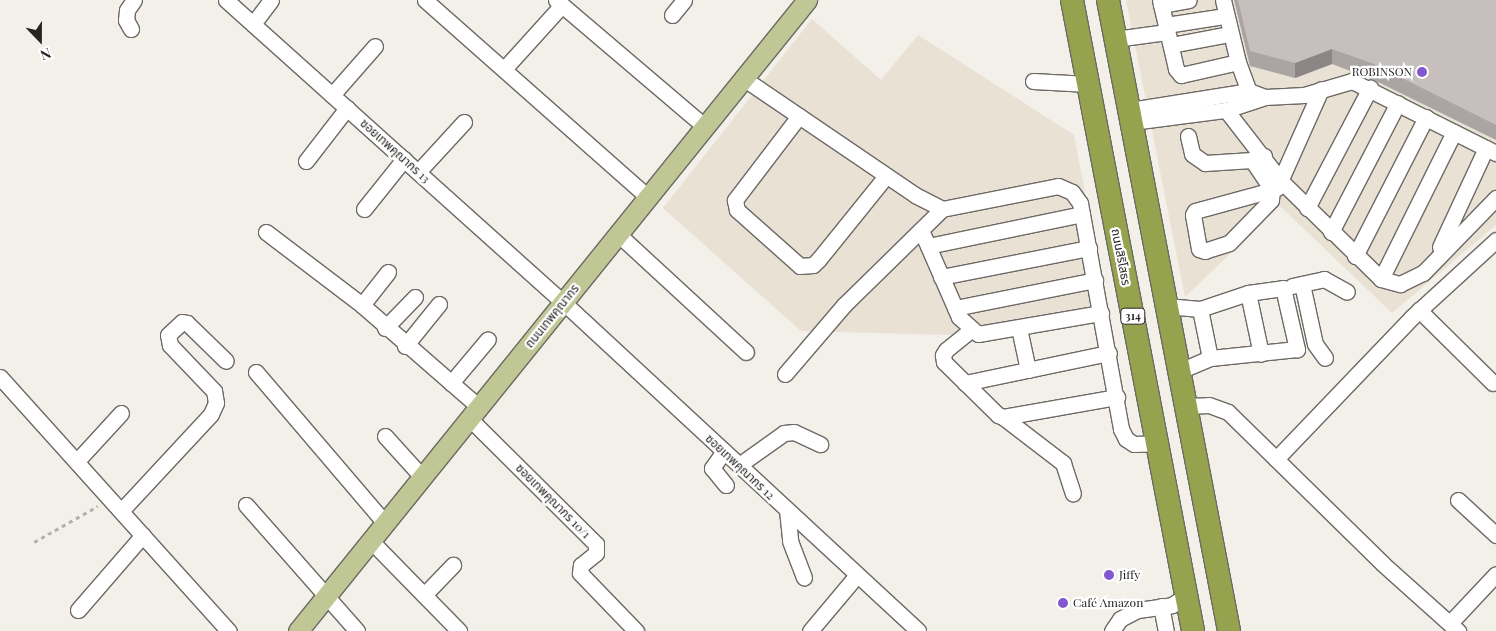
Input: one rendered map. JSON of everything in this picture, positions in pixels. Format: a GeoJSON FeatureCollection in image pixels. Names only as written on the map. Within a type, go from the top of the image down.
{"type":"FeatureCollection","features":[{"type":"Feature","properties":{"kind":"highway","name":"ถนนสิริโสธร"},"geometry":{"type":"LineString","coordinates":[[1072,0],[1194,631]]}},
{"type":"Feature","properties":{"kind":"highway"},"geometry":{"type":"LineString","coordinates":[[1108,0],[1179,371],[1184,406],[1229,631]]}},
{"type":"Feature","properties":{"kind":"main road","name":"ถนนเทพคุณากร"},"geometry":{"type":"LineString","coordinates":[[298,631],[744,78],[800,2]]}},
{"type":"Feature","properties":{"kind":"street"},"geometry":{"type":"LineString","coordinates":[[132,28],[126,20],[126,10],[134,0]]}},
{"type":"Feature","properties":{"kind":"street","name":"ซอยเทพคุณากร 13"},"geometry":{"type":"LineString","coordinates":[[226,0],[563,302]]}},
{"type":"Feature","properties":{"kind":"street"},"geometry":{"type":"LineString","coordinates":[[253,24],[271,0]]}},
{"type":"Feature","properties":{"kind":"street"},"geometry":{"type":"LineString","coordinates":[[425,0],[505,68],[648,197]]}},
{"type":"Feature","properties":{"kind":"street"},"geometry":{"type":"LineString","coordinates":[[672,14],[684,0]]}},
{"type":"Feature","properties":{"kind":"street"},"geometry":{"type":"LineString","coordinates":[[1189,0],[1160,3],[1176,69],[1182,75],[1238,62]]}},
{"type":"Feature","properties":{"kind":"street"},"geometry":{"type":"LineString","coordinates":[[1223,0],[1225,16],[1238,62],[1256,97]]}},
{"type":"Feature","properties":{"kind":"street"},"geometry":{"type":"LineString","coordinates":[[505,68],[559,3],[705,126]]}},
{"type":"Feature","properties":{"kind":"street"},"geometry":{"type":"LineString","coordinates":[[1168,34],[1225,16]]}},
{"type":"Feature","properties":{"kind":"street"},"geometry":{"type":"LineString","coordinates":[[1115,39],[1168,34],[1230,34]]}},
{"type":"Feature","properties":{"kind":"street"},"geometry":{"type":"LineString","coordinates":[[332,94],[375,46]]}},
{"type":"Feature","properties":{"kind":"street"},"geometry":{"type":"LineString","coordinates":[[744,78],[886,176],[942,209]]}},
{"type":"Feature","properties":{"kind":"street"},"geometry":{"type":"LineString","coordinates":[[1033,81],[1088,84]]}},
{"type":"Feature","properties":{"kind":"street"},"geometry":{"type":"LineString","coordinates":[[1131,116],[1256,97],[1304,95],[1352,81],[1370,88],[1491,150],[1437,255]]}},
{"type":"Feature","properties":{"kind":"street"},"geometry":{"type":"LineString","coordinates":[[1307,208],[1370,88]]}},
{"type":"Feature","properties":{"kind":"street"},"geometry":{"type":"LineString","coordinates":[[1275,188],[1194,211],[1199,249],[1205,251],[1229,243],[1271,200],[1321,89]]}},
{"type":"Feature","properties":{"kind":"street"},"geometry":{"type":"LineString","coordinates":[[1131,116],[1226,110],[1256,97]]}},
{"type":"Feature","properties":{"kind":"street"},"geometry":{"type":"LineString","coordinates":[[1331,232],[1398,103]]}},
{"type":"Feature","properties":{"kind":"street"},"geometry":{"type":"LineString","coordinates":[[306,161],[347,108]]}},
{"type":"Feature","properties":{"kind":"street"},"geometry":{"type":"LineString","coordinates":[[1226,110],[1258,158],[1275,188],[1307,208],[1381,279],[1400,284],[1412,280],[1423,273],[1437,255],[1496,198]]}},
{"type":"Feature","properties":{"kind":"street"},"geometry":{"type":"LineString","coordinates":[[798,116],[735,200],[736,210],[800,266],[813,265],[819,259],[886,176]]}},
{"type":"Feature","properties":{"kind":"street"},"geometry":{"type":"LineString","coordinates":[[1355,256],[1426,118]]}},
{"type":"Feature","properties":{"kind":"street"},"geometry":{"type":"LineString","coordinates":[[418,172],[464,122]]}},
{"type":"Feature","properties":{"kind":"street"},"geometry":{"type":"LineString","coordinates":[[1381,279],[1454,132]]}},
{"type":"Feature","properties":{"kind":"street"},"geometry":{"type":"LineString","coordinates":[[1188,136],[1192,154],[1205,163],[1258,158]]}},
{"type":"Feature","properties":{"kind":"street"},"geometry":{"type":"LineString","coordinates":[[364,209],[404,159]]}},
{"type":"Feature","properties":{"kind":"street"},"geometry":{"type":"LineString","coordinates":[[785,374],[844,305],[942,209],[1058,186],[1072,192],[1080,203],[1117,397],[1121,429],[1126,439],[1134,444],[1157,443]]}},
{"type":"Feature","properties":{"kind":"street"},"geometry":{"type":"LineString","coordinates":[[928,246],[1082,214]]}},
{"type":"Feature","properties":{"kind":"street"},"geometry":{"type":"LineString","coordinates":[[921,230],[959,317],[978,334],[1101,314]]}},
{"type":"Feature","properties":{"kind":"street"},"geometry":{"type":"LineString","coordinates":[[266,232],[362,305],[405,346],[451,383],[474,413]]}},
{"type":"Feature","properties":{"kind":"street"},"geometry":{"type":"LineString","coordinates":[[618,234],[746,352]]}},
{"type":"Feature","properties":{"kind":"street"},"geometry":{"type":"LineString","coordinates":[[1276,459],[1419,310],[1496,240]]}},
{"type":"Feature","properties":{"kind":"street"},"geometry":{"type":"LineString","coordinates":[[941,277],[1089,248]]}},
{"type":"Feature","properties":{"kind":"street"},"geometry":{"type":"LineString","coordinates":[[362,305],[388,272]]}},
{"type":"Feature","properties":{"kind":"street"},"geometry":{"type":"LineString","coordinates":[[1166,306],[1200,309],[1248,293],[1324,279],[1347,292]]}},
{"type":"Feature","properties":{"kind":"street"},"geometry":{"type":"LineString","coordinates":[[955,308],[1095,280]]}},
{"type":"Feature","properties":{"kind":"street"},"geometry":{"type":"LineString","coordinates":[[1302,284],[1316,344],[1325,358]]}},
{"type":"Feature","properties":{"kind":"street"},"geometry":{"type":"LineString","coordinates":[[1283,288],[1297,349]]}},
{"type":"Feature","properties":{"kind":"street"},"geometry":{"type":"LineString","coordinates":[[1248,293],[1261,354]]}},
{"type":"Feature","properties":{"kind":"street"},"geometry":{"type":"LineString","coordinates":[[385,328],[415,297]]}},
{"type":"Feature","properties":{"kind":"street","name":"ซอยเทพคุณากร 12"},"geometry":{"type":"LineString","coordinates":[[563,302],[918,631]]}},
{"type":"Feature","properties":{"kind":"street"},"geometry":{"type":"LineString","coordinates":[[405,346],[439,304]]}},
{"type":"Feature","properties":{"kind":"street"},"geometry":{"type":"LineString","coordinates":[[1200,309],[1210,358]]}},
{"type":"Feature","properties":{"kind":"street"},"geometry":{"type":"LineString","coordinates":[[1419,310],[1495,384]]}},
{"type":"Feature","properties":{"kind":"street"},"geometry":{"type":"LineString","coordinates":[[121,510],[211,414],[216,403],[214,391],[170,345],[168,335],[182,322],[187,323],[226,361]]}},
{"type":"Feature","properties":{"kind":"street"},"geometry":{"type":"LineString","coordinates":[[1019,328],[1028,370]]}},
{"type":"Feature","properties":{"kind":"street"},"geometry":{"type":"LineString","coordinates":[[972,329],[943,355],[949,368],[991,409],[1003,416],[1063,463],[1073,493]]}},
{"type":"Feature","properties":{"kind":"street"},"geometry":{"type":"LineString","coordinates":[[451,383],[488,339]]}},
{"type":"Feature","properties":{"kind":"street"},"geometry":{"type":"LineString","coordinates":[[1179,371],[1210,358],[1261,354],[1297,349],[1316,344]]}},
{"type":"Feature","properties":{"kind":"street"},"geometry":{"type":"LineString","coordinates":[[965,383],[1109,353]]}},
{"type":"Feature","properties":{"kind":"street"},"geometry":{"type":"LineString","coordinates":[[256,372],[385,523]]}},
{"type":"Feature","properties":{"kind":"street"},"geometry":{"type":"LineString","coordinates":[[0,377],[229,631]]}},
{"type":"Feature","properties":{"kind":"street"},"geometry":{"type":"LineString","coordinates":[[1003,416],[1117,397]]}},
{"type":"Feature","properties":{"kind":"street"},"geometry":{"type":"LineString","coordinates":[[1184,406],[1219,406],[1383,564],[1454,627],[1496,574]]}},
{"type":"Feature","properties":{"kind":"street"},"geometry":{"type":"LineString","coordinates":[[77,461],[121,413]]}},
{"type":"Feature","properties":{"kind":"street","name":"ซอยเทพคุณากร 10/1"},"geometry":{"type":"LineString","coordinates":[[474,413],[596,544],[596,553],[581,565],[580,573],[636,631]]}},
{"type":"Feature","properties":{"kind":"street"},"geometry":{"type":"LineString","coordinates":[[739,465],[784,433],[794,432],[820,444]]}},
{"type":"Feature","properties":{"kind":"street"},"geometry":{"type":"LineString","coordinates":[[384,436],[422,478]]}},
{"type":"Feature","properties":{"kind":"street"},"geometry":{"type":"LineString","coordinates":[[724,451],[712,468],[726,485]]}},
{"type":"Feature","properties":{"kind":"street"},"geometry":{"type":"LineString","coordinates":[[1458,500],[1496,535]]}},
{"type":"Feature","properties":{"kind":"street"},"geometry":{"type":"LineString","coordinates":[[246,504],[325,598],[357,631]]}},
{"type":"Feature","properties":{"kind":"street"},"geometry":{"type":"LineString","coordinates":[[787,510],[790,541],[804,577]]}},
{"type":"Feature","properties":{"kind":"street"},"geometry":{"type":"LineString","coordinates":[[78,610],[143,535]]}},
{"type":"Feature","properties":{"kind":"street"},"geometry":{"type":"LineString","coordinates":[[371,541],[459,631]]}},
{"type":"Feature","properties":{"kind":"street"},"geometry":{"type":"LineString","coordinates":[[424,595],[452,565]]}},
{"type":"Feature","properties":{"kind":"street"},"geometry":{"type":"LineString","coordinates":[[810,631],[857,575]]}},
{"type":"Feature","properties":{"kind":"street"},"geometry":{"type":"LineString","coordinates":[[1112,631],[1120,619],[1138,610],[1172,605],[1187,596]]}},
{"type":"Feature","properties":{"kind":"street"},"geometry":{"type":"LineString","coordinates":[[1161,606],[1166,631]]}},
{"type":"Feature","properties":{"kind":"path"},"geometry":{"type":"LineString","coordinates":[[34,542],[111,499]]}},
{"type":"Feature","properties":{"kind":"shaded area"},"geometry":{"type":"Polygon","coordinates":[[[1126,0],[1496,0],[1496,225],[1392,313],[1280,206],[1185,297],[1126,0]]]}},
{"type":"Feature","properties":{"kind":"shaded area"},"geometry":{"type":"Polygon","coordinates":[[[812,19],[881,80],[918,35],[1074,135],[1108,311],[949,335],[801,331],[663,208],[812,19]]]}},
{"type":"Feature","properties":{"kind":"building","name":"ROBINSON"},"geometry":{"type":"Polygon","coordinates":[[[1238,0],[1496,0],[1496,125],[1374,64],[1332,49],[1295,63],[1250,51],[1238,0]]]}},
{"type":"Feature","properties":{"kind":"place","name":"ROBINSON"},"geometry":{"type":"Point","coordinates":[1422,72]}},
{"type":"Feature","properties":{"kind":"place","name":"Jiffy"},"geometry":{"type":"Point","coordinates":[1109,575]}},
{"type":"Feature","properties":{"kind":"place","name":"Café Amazon"},"geometry":{"type":"Point","coordinates":[1063,603]}}]}
